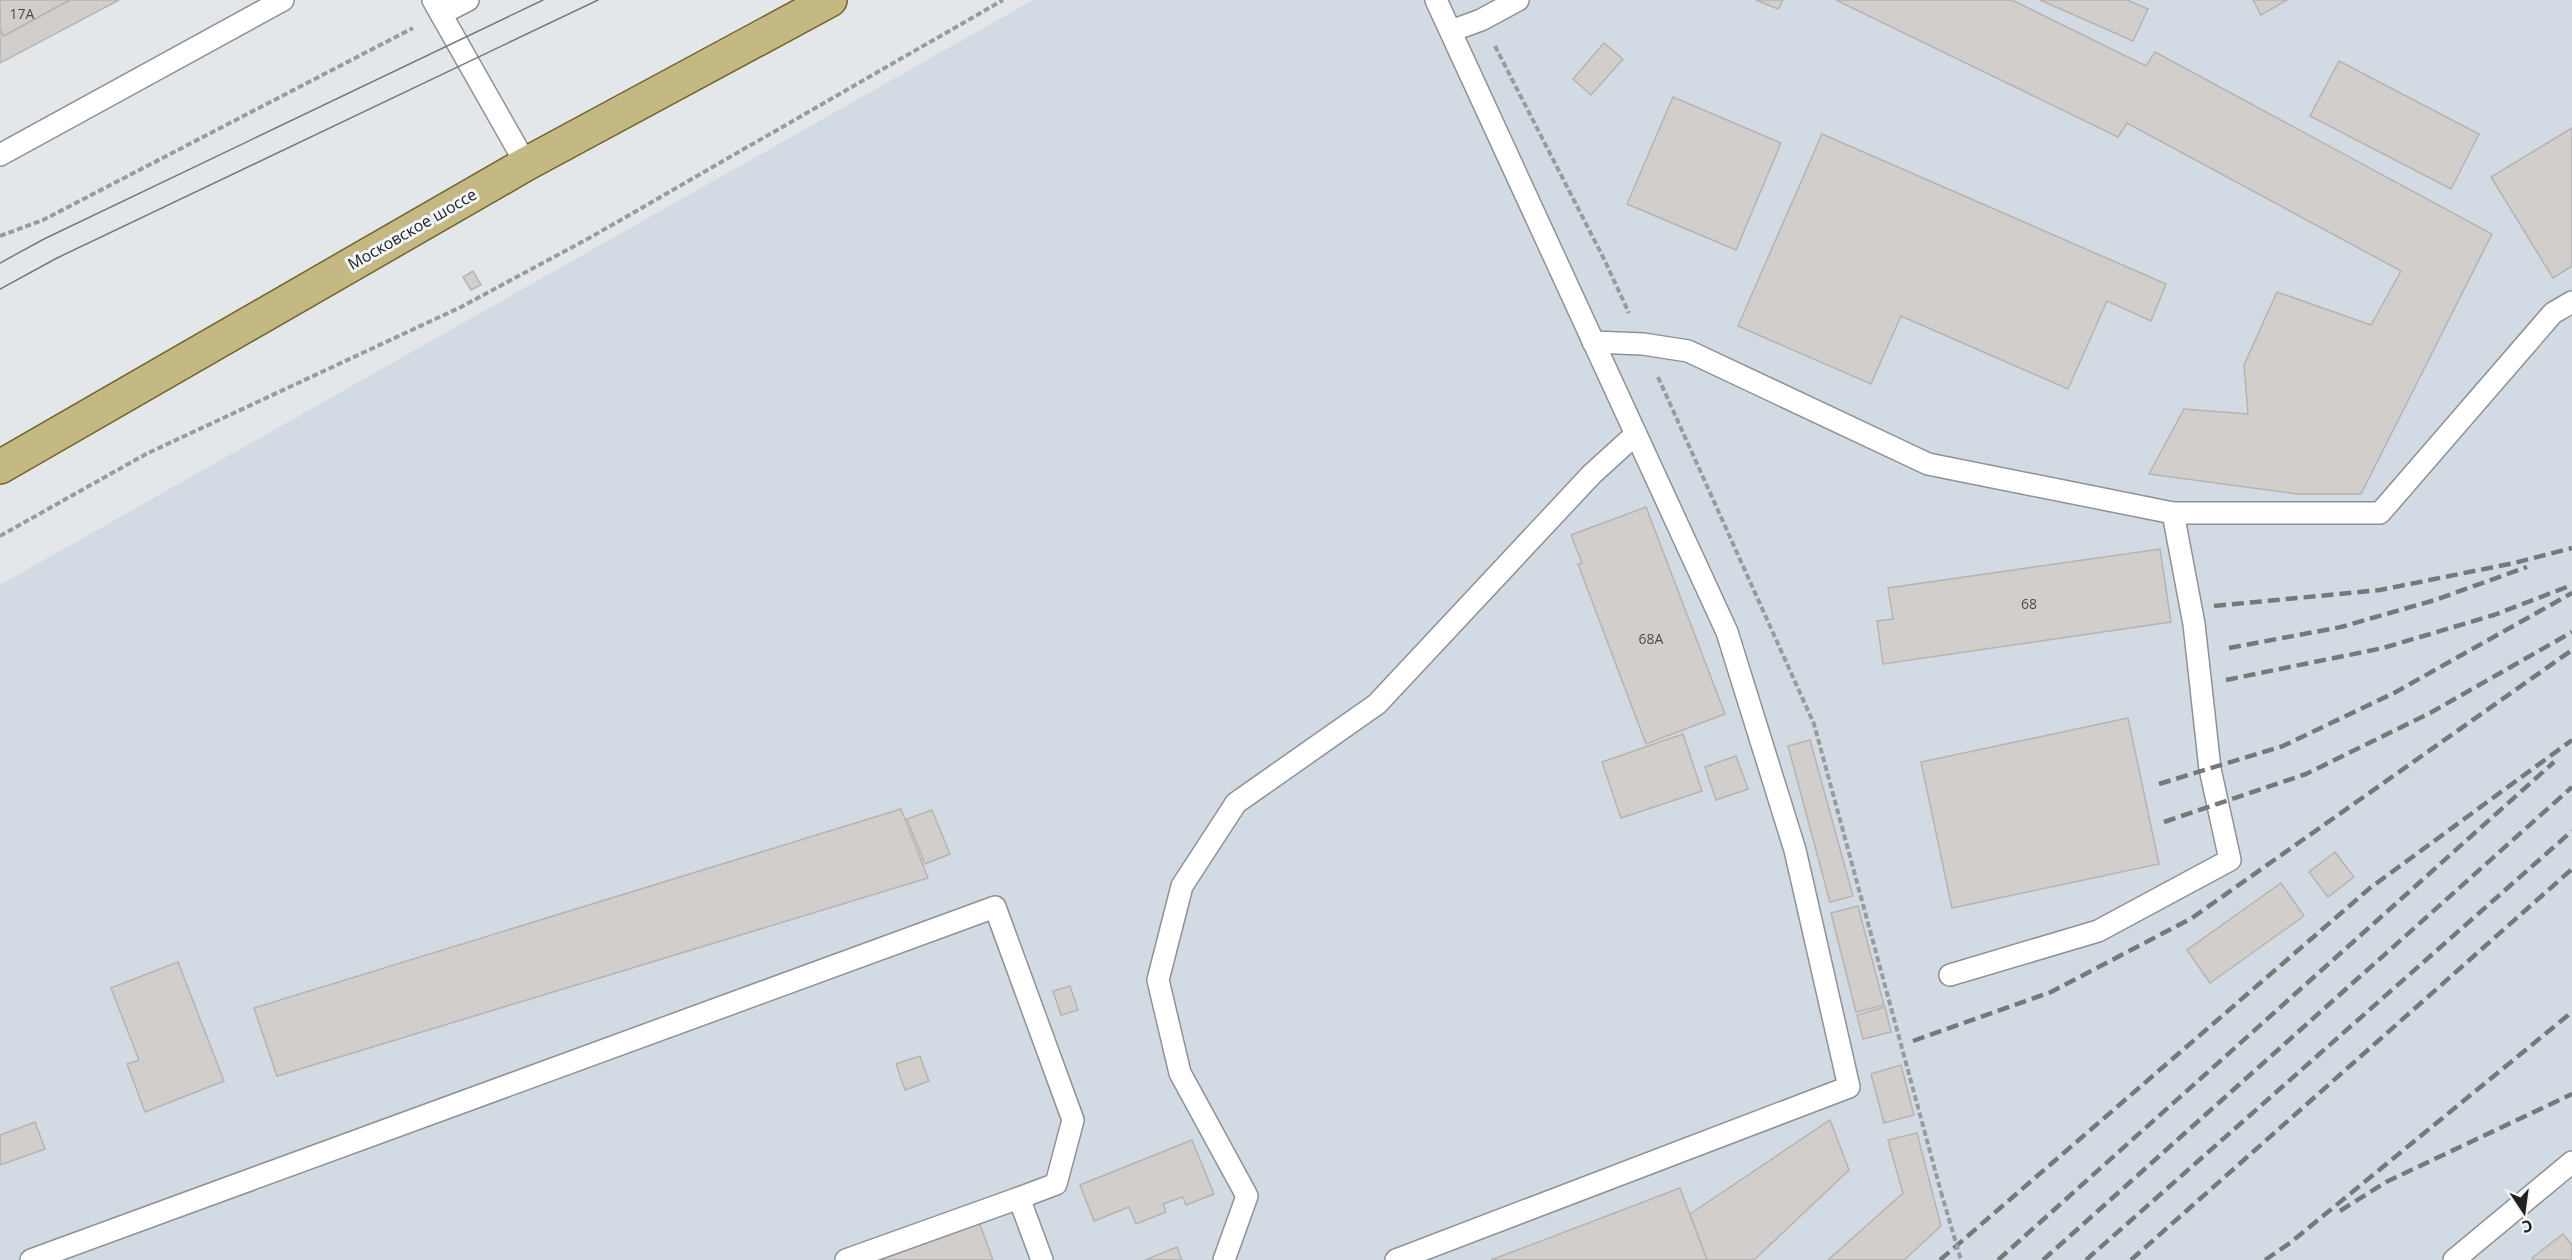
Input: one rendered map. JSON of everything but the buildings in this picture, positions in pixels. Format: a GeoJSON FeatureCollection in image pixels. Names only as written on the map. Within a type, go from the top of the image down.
{"type":"FeatureCollection","features":[{"type":"Feature","properties":{"kind":"main road","name":"Московское шоссе"},"geometry":{"type":"LineString","coordinates":[[0,467],[526,164],[830,0]]}},
{"type":"Feature","properties":{"kind":"lane"},"geometry":{"type":"LineString","coordinates":[[0,155],[283,0]]}},
{"type":"Feature","properties":{"kind":"lane"},"geometry":{"type":"LineString","coordinates":[[468,0],[437,7],[526,164]]}},
{"type":"Feature","properties":{"kind":"lane"},"geometry":{"type":"LineString","coordinates":[[1396,1260],[1849,1087],[1795,850],[1727,632],[1436,0]]}},
{"type":"Feature","properties":{"kind":"lane"},"geometry":{"type":"LineString","coordinates":[[1450,31],[1481,20],[1518,0]]}},
{"type":"Feature","properties":{"kind":"lane"},"geometry":{"type":"LineString","coordinates":[[1593,342],[1643,344],[1688,351],[1928,464],[2173,513],[2380,513],[2553,313],[2572,302]]}},
{"type":"Feature","properties":{"kind":"lane"},"geometry":{"type":"LineString","coordinates":[[1224,1260],[1247,1196],[1180,1073],[1158,981],[1182,885],[1236,803],[1377,704],[1592,474],[1636,434]]}},
{"type":"Feature","properties":{"kind":"lane"},"geometry":{"type":"LineString","coordinates":[[1950,975],[2098,931],[2230,860],[2210,769],[2194,624],[2173,513]]}},
{"type":"Feature","properties":{"kind":"lane"},"geometry":{"type":"LineString","coordinates":[[31,1260],[995,907],[1073,1120],[1056,1184],[846,1260]]}},
{"type":"Feature","properties":{"kind":"lane"},"geometry":{"type":"LineString","coordinates":[[2454,1260],[2572,1161]]}},
{"type":"Feature","properties":{"kind":"lane"},"geometry":{"type":"LineString","coordinates":[[1019,1197],[1042,1260]]}},
{"type":"Feature","properties":{"kind":"path"},"geometry":{"type":"LineString","coordinates":[[0,536],[146,454],[461,307],[591,237],[1003,0]]}},
{"type":"Feature","properties":{"kind":"path"},"geometry":{"type":"LineString","coordinates":[[0,236],[43,220],[437,7]]}},
{"type":"Feature","properties":{"kind":"path"},"geometry":{"type":"LineString","coordinates":[[1814,724],[1961,1260]]}},
{"type":"Feature","properties":{"kind":"shaded area"},"geometry":{"type":"Polygon","coordinates":[[[1033,0],[2572,0],[2572,1260],[0,1260],[0,585],[1033,0]]]}},
{"type":"Feature","properties":{"kind":"tram line"},"geometry":{"type":"LineString","coordinates":[[0,263],[44,239],[543,0]]}},
{"type":"Feature","properties":{"kind":"tram line"},"geometry":{"type":"LineString","coordinates":[[0,289],[57,258],[598,0]]}},
{"type":"Feature","properties":{"kind":"railway"},"geometry":{"type":"LineString","coordinates":[[2214,606],[2380,590],[2514,563],[2572,548]]}},
{"type":"Feature","properties":{"kind":"railway"},"geometry":{"type":"LineString","coordinates":[[2229,648],[2341,627],[2435,600],[2527,567]]}},
{"type":"Feature","properties":{"kind":"railway"},"geometry":{"type":"LineString","coordinates":[[2226,680],[2383,648],[2494,615],[2572,585]]}},
{"type":"Feature","properties":{"kind":"railway"},"geometry":{"type":"LineString","coordinates":[[2159,784],[2283,746],[2394,693],[2572,593]]}},
{"type":"Feature","properties":{"kind":"railway"},"geometry":{"type":"LineString","coordinates":[[2164,822],[2306,774],[2430,713],[2572,632]]}},
{"type":"Feature","properties":{"kind":"railway"},"geometry":{"type":"LineString","coordinates":[[1913,1041],[2051,992],[2192,918],[2572,650]]}},
{"type":"Feature","properties":{"kind":"railway"},"geometry":{"type":"LineString","coordinates":[[1940,1260],[2370,888],[2572,740]]}},
{"type":"Feature","properties":{"kind":"railway"},"geometry":{"type":"LineString","coordinates":[[1998,1260],[2554,762]]}},
{"type":"Feature","properties":{"kind":"railway"},"geometry":{"type":"LineString","coordinates":[[2043,1260],[2572,787]]}},
{"type":"Feature","properties":{"kind":"railway"},"geometry":{"type":"LineString","coordinates":[[2086,1260],[2572,831]]}},
{"type":"Feature","properties":{"kind":"railway"},"geometry":{"type":"LineString","coordinates":[[2131,1260],[2572,869]]}},
{"type":"Feature","properties":{"kind":"railway"},"geometry":{"type":"LineString","coordinates":[[2265,1260],[2290,1243],[2572,1012]]}},
{"type":"Feature","properties":{"kind":"railway"},"geometry":{"type":"LineString","coordinates":[[2340,1211],[2386,1182],[2572,1094]]}}]}
